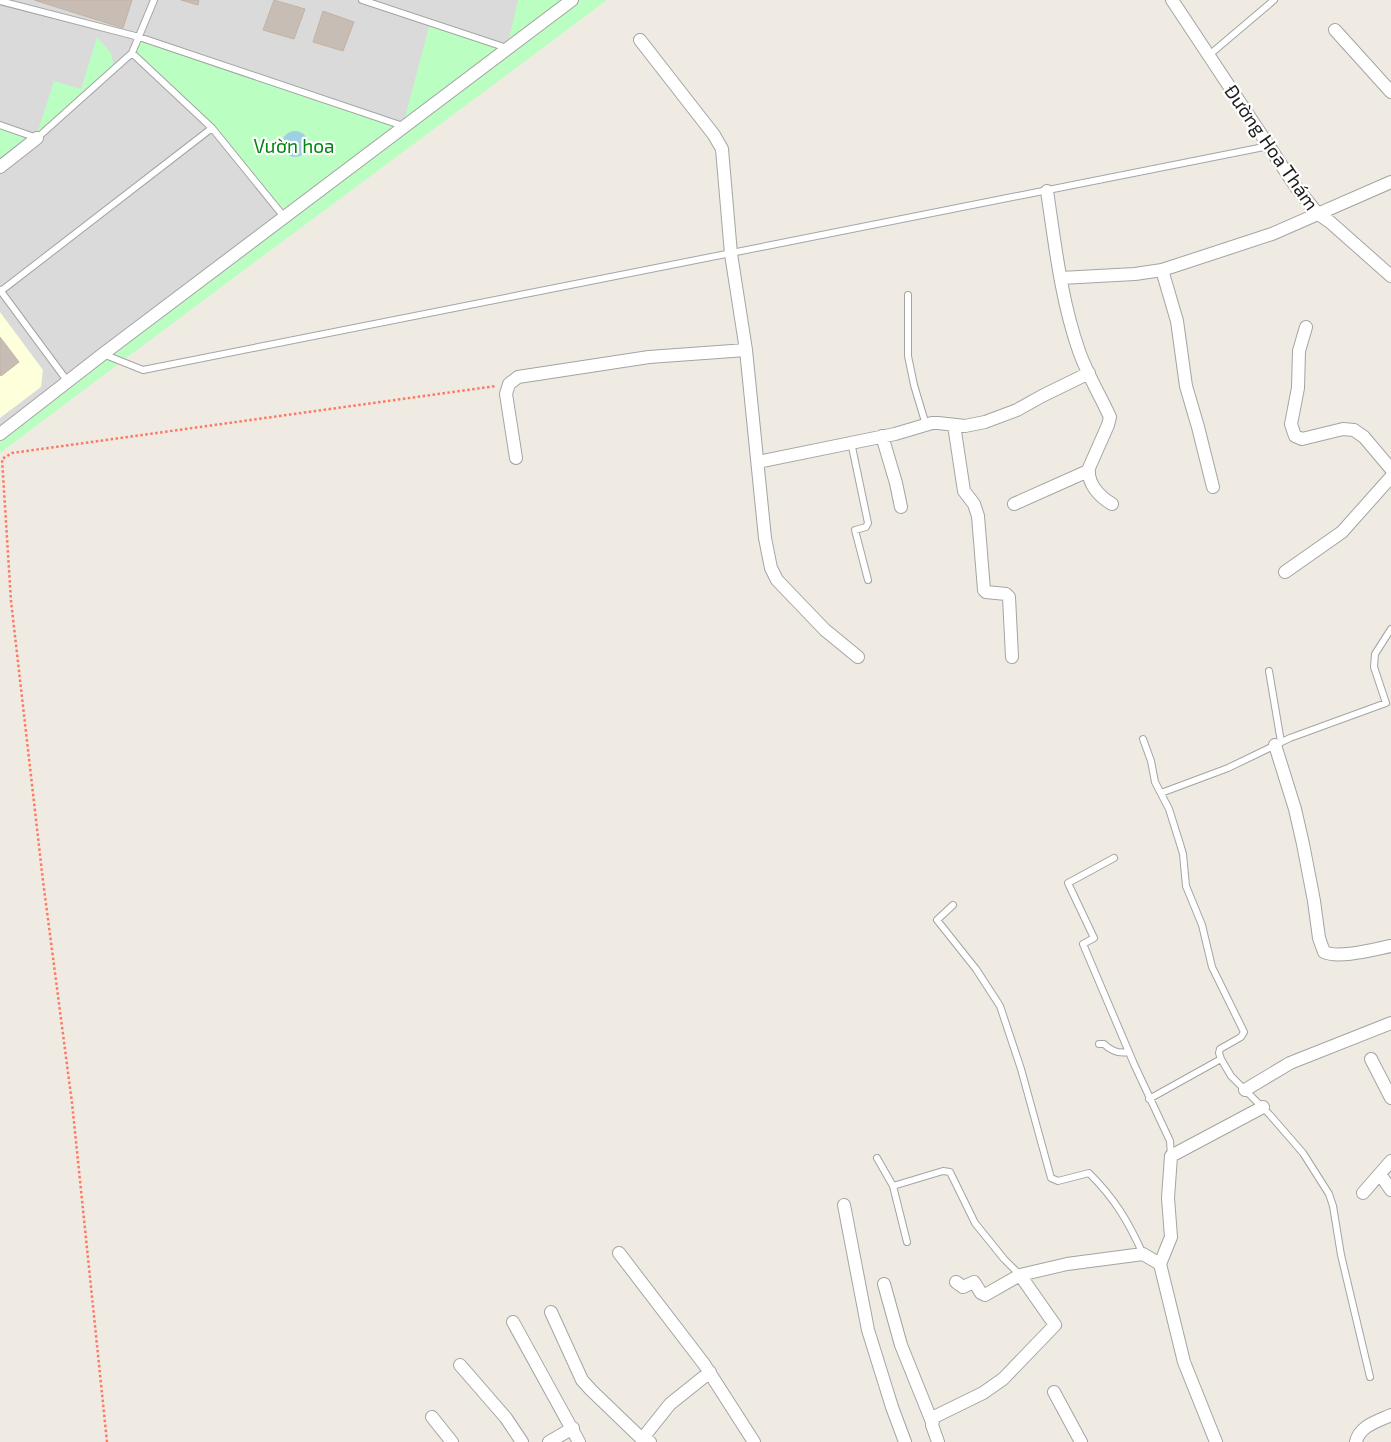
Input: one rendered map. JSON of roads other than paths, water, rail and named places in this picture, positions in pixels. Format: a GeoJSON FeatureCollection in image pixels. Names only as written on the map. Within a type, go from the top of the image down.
{"type":"FeatureCollection","features":[{"type":"Feature","properties":{"kind":"street"},"geometry":{"type":"LineString","coordinates":[[0,434],[403,126],[572,0]]}},
{"type":"Feature","properties":{"kind":"street","name":"Đường Hoa Thám"},"geometry":{"type":"LineString","coordinates":[[1172,0],[1296,187],[1317,213],[1330,222],[1391,276]]}},
{"type":"Feature","properties":{"kind":"street"},"geometry":{"type":"LineString","coordinates":[[1335,30],[1391,92]]}},
{"type":"Feature","properties":{"kind":"street"},"geometry":{"type":"LineString","coordinates":[[640,40],[721,146],[724,157],[731,254],[746,350],[765,538],[774,575],[782,586],[825,630],[858,656]]}},
{"type":"Feature","properties":{"kind":"street"},"geometry":{"type":"LineString","coordinates":[[0,167],[37,138]]}},
{"type":"Feature","properties":{"kind":"street"},"geometry":{"type":"LineString","coordinates":[[1061,278],[1135,274],[1162,270],[1272,234],[1391,182]]}},
{"type":"Feature","properties":{"kind":"street"},"geometry":{"type":"LineString","coordinates":[[1014,504],[1088,471],[1110,421],[1074,335],[1061,278],[1047,191]]}},
{"type":"Feature","properties":{"kind":"street"},"geometry":{"type":"LineString","coordinates":[[1162,270],[1177,321],[1186,386],[1213,487]]}},
{"type":"Feature","properties":{"kind":"street"},"geometry":{"type":"LineString","coordinates":[[1306,327],[1299,351],[1298,388],[1291,424],[1295,436],[1302,439],[1343,429],[1354,430],[1364,438],[1391,469]]}},
{"type":"Feature","properties":{"kind":"street"},"geometry":{"type":"LineString","coordinates":[[516,458],[506,400],[508,384],[518,377],[649,357],[746,350]]}},
{"type":"Feature","properties":{"kind":"street"},"geometry":{"type":"LineString","coordinates":[[758,462],[926,425],[938,423],[965,426],[1005,416],[1089,373]]}},
{"type":"Feature","properties":{"kind":"street"},"geometry":{"type":"LineString","coordinates":[[954,425],[964,491],[974,504],[978,516],[984,590],[986,592],[1006,594],[1010,599],[1012,657]]}},
{"type":"Feature","properties":{"kind":"street"},"geometry":{"type":"LineString","coordinates":[[882,436],[901,507]]}},
{"type":"Feature","properties":{"kind":"street"},"geometry":{"type":"LineString","coordinates":[[1088,471],[1098,494],[1112,504]]}},
{"type":"Feature","properties":{"kind":"street"},"geometry":{"type":"LineString","coordinates":[[1285,572],[1342,532],[1391,477]]}},
{"type":"Feature","properties":{"kind":"street"},"geometry":{"type":"LineString","coordinates":[[1278,744],[1303,844],[1319,938],[1324,952],[1332,955],[1391,946]]}},
{"type":"Feature","properties":{"kind":"street"},"geometry":{"type":"LineString","coordinates":[[1245,1090],[1290,1063],[1391,1023]]}},
{"type":"Feature","properties":{"kind":"street"},"geometry":{"type":"LineString","coordinates":[[1371,1059],[1391,1098]]}},
{"type":"Feature","properties":{"kind":"street"},"geometry":{"type":"LineString","coordinates":[[1216,1442],[1184,1362],[1160,1264],[1171,1237],[1168,1198],[1171,1156],[1263,1108]]}},
{"type":"Feature","properties":{"kind":"street"},"geometry":{"type":"LineString","coordinates":[[1363,1193],[1391,1161]]}},
{"type":"Feature","properties":{"kind":"street"},"geometry":{"type":"LineString","coordinates":[[1380,1174],[1391,1190]]}},
{"type":"Feature","properties":{"kind":"street"},"geometry":{"type":"LineString","coordinates":[[844,1206],[868,1330],[892,1407],[906,1442]]}},
{"type":"Feature","properties":{"kind":"street"},"geometry":{"type":"LineString","coordinates":[[619,1253],[710,1372],[754,1442]]}},
{"type":"Feature","properties":{"kind":"street"},"geometry":{"type":"LineString","coordinates":[[956,1282],[963,1287],[974,1282],[984,1294],[1020,1275],[1067,1264],[1143,1254],[1160,1264]]}},
{"type":"Feature","properties":{"kind":"street"},"geometry":{"type":"LineString","coordinates":[[932,1422],[934,1417],[983,1393],[1003,1379],[1055,1325],[1020,1275]]}},
{"type":"Feature","properties":{"kind":"street"},"geometry":{"type":"LineString","coordinates":[[884,1284],[901,1345],[932,1422],[938,1442]]}},
{"type":"Feature","properties":{"kind":"street"},"geometry":{"type":"LineString","coordinates":[[551,1312],[582,1380],[646,1440],[670,1404],[710,1372]]}},
{"type":"Feature","properties":{"kind":"street"},"geometry":{"type":"LineString","coordinates":[[513,1322],[579,1442]]}},
{"type":"Feature","properties":{"kind":"street"},"geometry":{"type":"LineString","coordinates":[[460,1364],[506,1418],[522,1442]]}},
{"type":"Feature","properties":{"kind":"street"},"geometry":{"type":"LineString","coordinates":[[1054,1392],[1081,1442]]}},
{"type":"Feature","properties":{"kind":"street"},"geometry":{"type":"LineString","coordinates":[[1356,1442],[1357,1434],[1366,1427],[1391,1415]]}},
{"type":"Feature","properties":{"kind":"street"},"geometry":{"type":"LineString","coordinates":[[432,1417],[452,1442]]}},
{"type":"Feature","properties":{"kind":"street"},"geometry":{"type":"LineString","coordinates":[[549,1442],[573,1428]]}},
{"type":"Feature","properties":{"kind":"lane"},"geometry":{"type":"LineString","coordinates":[[0,0],[139,37],[403,126]]}},
{"type":"Feature","properties":{"kind":"lane"},"geometry":{"type":"LineString","coordinates":[[0,125],[37,138],[132,53],[154,0]]}},
{"type":"Feature","properties":{"kind":"lane"},"geometry":{"type":"LineString","coordinates":[[362,0],[508,48]]}},
{"type":"Feature","properties":{"kind":"lane"},"geometry":{"type":"LineString","coordinates":[[1208,56],[1274,0]]}},
{"type":"Feature","properties":{"kind":"lane"},"geometry":{"type":"LineString","coordinates":[[132,53],[212,128],[285,218]]}},
{"type":"Feature","properties":{"kind":"lane"},"geometry":{"type":"LineString","coordinates":[[68,382],[0,291],[212,128]]}},
{"type":"Feature","properties":{"kind":"lane"},"geometry":{"type":"LineString","coordinates":[[103,354],[143,370],[1270,146]]}},
{"type":"Feature","properties":{"kind":"lane"},"geometry":{"type":"LineString","coordinates":[[908,296],[908,356],[914,385],[926,425]]}},
{"type":"Feature","properties":{"kind":"lane"},"geometry":{"type":"LineString","coordinates":[[851,442],[868,523],[866,527],[855,530],[868,580]]}},
{"type":"Feature","properties":{"kind":"lane"},"geometry":{"type":"LineString","coordinates":[[1161,793],[1228,768],[1310,730],[1386,703],[1374,667],[1375,654],[1391,629]]}},
{"type":"Feature","properties":{"kind":"lane"},"geometry":{"type":"LineString","coordinates":[[1269,670],[1278,744]]}},
{"type":"Feature","properties":{"kind":"lane"},"geometry":{"type":"LineString","coordinates":[[1143,739],[1151,761],[1155,782],[1169,809],[1183,854],[1186,886],[1202,925],[1212,967],[1244,1032],[1241,1037],[1220,1049],[1221,1060],[1231,1076],[1263,1108],[1303,1153],[1331,1199],[1341,1255],[1370,1377]]}},
{"type":"Feature","properties":{"kind":"lane"},"geometry":{"type":"LineString","coordinates":[[1114,858],[1068,883],[1094,938],[1084,944],[1149,1099],[1170,1141],[1171,1156]]}},
{"type":"Feature","properties":{"kind":"lane"},"geometry":{"type":"LineString","coordinates":[[954,906],[937,920],[976,969],[1000,1006],[1021,1069],[1051,1178],[1058,1181],[1089,1173],[1118,1206],[1143,1254]]}},
{"type":"Feature","properties":{"kind":"lane"},"geometry":{"type":"LineString","coordinates":[[1099,1044],[1104,1044],[1122,1054],[1129,1052]]}},
{"type":"Feature","properties":{"kind":"lane"},"geometry":{"type":"LineString","coordinates":[[1149,1099],[1221,1060]]}},
{"type":"Feature","properties":{"kind":"lane"},"geometry":{"type":"LineString","coordinates":[[877,1158],[893,1186],[907,1242]]}},
{"type":"Feature","properties":{"kind":"lane"},"geometry":{"type":"LineString","coordinates":[[893,1186],[943,1171],[950,1172],[975,1223],[1004,1259],[1020,1275]]}},
{"type":"Feature","properties":{"kind":"water"},"geometry":{"type":"Polygon","coordinates":[[[295,131],[304,135],[308,144],[304,153],[295,157],[286,153],[282,144],[286,135],[295,131]]]}},
{"type":"Feature","properties":{"kind":"park label","name":"Vườn hoa"},"geometry":{"type":"Point","coordinates":[294,145]}}]}
